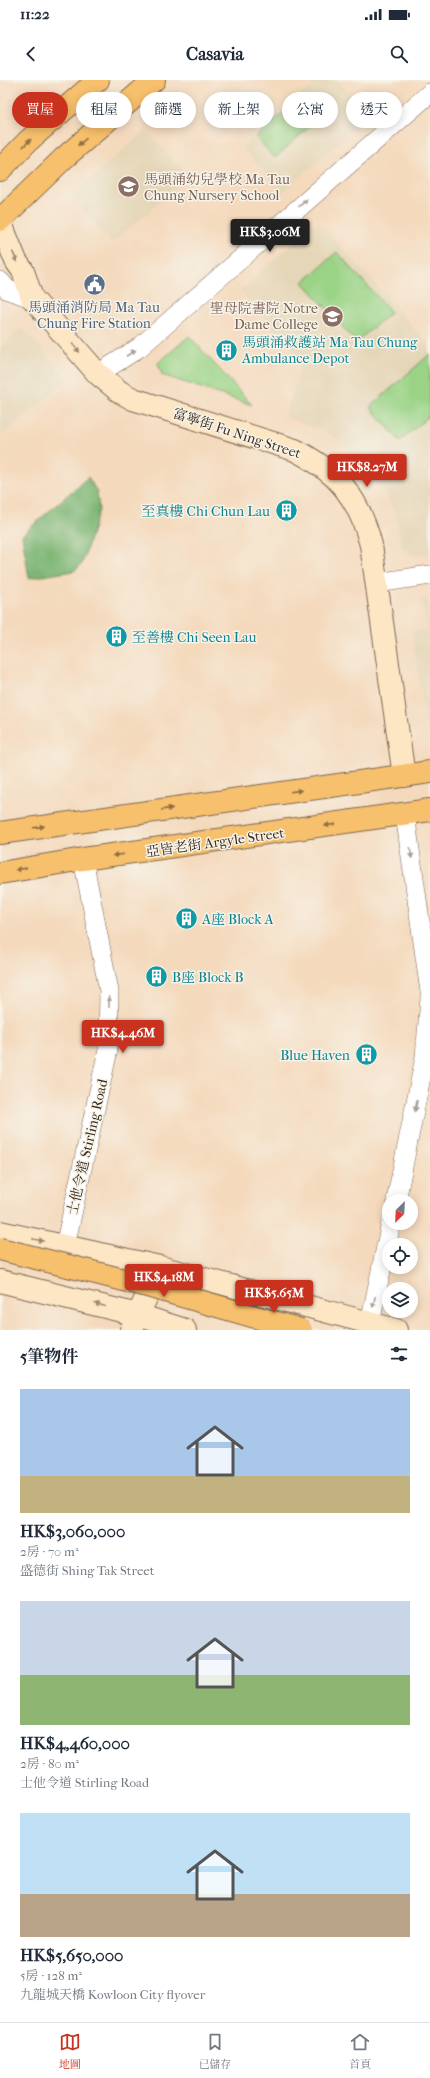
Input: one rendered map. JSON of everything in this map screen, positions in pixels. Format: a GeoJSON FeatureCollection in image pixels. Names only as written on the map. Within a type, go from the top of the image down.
{"type":"FeatureCollection","features":[{"type":"Feature","properties":{"kind":"main road"},"geometry":{"type":"LineString","coordinates":[[0,170],[28,141],[98,80]]}},
{"type":"Feature","properties":{"kind":"main road"},"geometry":{"type":"LineString","coordinates":[[0,221],[64,158],[154,80]]}},
{"type":"Feature","properties":{"kind":"main road"},"geometry":{"type":"LineString","coordinates":[[0,833],[430,772]]}},
{"type":"Feature","properties":{"kind":"main road","name":"亞皆老街 Argyle Street"},"geometry":{"type":"LineString","coordinates":[[0,873],[83,859],[430,810]]}},
{"type":"Feature","properties":{"kind":"main road"},"geometry":{"type":"LineString","coordinates":[[0,1249],[140,1284],[301,1330]]}},
{"type":"Feature","properties":{"kind":"main road"},"geometry":{"type":"LineString","coordinates":[[0,1262],[138,1295],[257,1330]]}},
{"type":"Feature","properties":{"kind":"street"},"geometry":{"type":"LineString","coordinates":[[98,374],[140,347],[430,93]]}},
{"type":"Feature","properties":{"kind":"street","name":"富寧街 Fu Ning Street"},"geometry":{"type":"LineString","coordinates":[[0,221],[16,260],[23,271],[32,298],[98,374],[120,392],[133,399],[295,450],[314,460],[331,472],[346,488],[358,506],[366,525],[377,583],[404,776]]}},
{"type":"Feature","properties":{"kind":"street"},"geometry":{"type":"LineString","coordinates":[[0,281],[8,290],[32,298]]}},
{"type":"Feature","properties":{"kind":"street"},"geometry":{"type":"LineString","coordinates":[[377,583],[430,575]]}},
{"type":"Feature","properties":{"kind":"street"},"geometry":{"type":"LineString","coordinates":[[405,814],[430,992]]}},
{"type":"Feature","properties":{"kind":"street","name":"士他令道 Stirling Road"},"geometry":{"type":"LineString","coordinates":[[65,1246],[108,1050],[109,990],[83,859]]}},
{"type":"Feature","properties":{"kind":"street"},"geometry":{"type":"LineString","coordinates":[[397,1194],[425,1058],[430,998]]}},
{"type":"Feature","properties":{"kind":"street"},"geometry":{"type":"LineString","coordinates":[[370,1323],[390,1230]]}},
{"type":"Feature","properties":{"kind":"street"},"geometry":{"type":"LineString","coordinates":[[0,1232],[160,1267],[396,1330]]}},
{"type":"Feature","properties":{"kind":"street"},"geometry":{"type":"LineString","coordinates":[[134,1323],[160,1267]]}},
{"type":"Feature","properties":{"kind":"street"},"geometry":{"type":"LineString","coordinates":[[0,1280],[134,1323],[185,1330]]}},
{"type":"Feature","properties":{"kind":"shaded area"},"geometry":{"type":"Polygon","coordinates":[[[318,80],[337,80],[348,92],[346,92],[346,128],[355,128],[282,192],[242,147],[264,128],[274,128],[274,119],[282,112],[282,128],[338,128],[338,92],[304,92],[318,80]]]}},
{"type":"Feature","properties":{"kind":"shaded area","name":"馬頭涌幼兒學校 Ma Tau Chung Nursery School"},"geometry":{"type":"Polygon","coordinates":[[[146,130],[188,177],[112,243],[71,196],[146,130]]]}},
{"type":"Feature","properties":{"kind":"shaded area","name":"聖母院書院 Notre Dame College"},"geometry":{"type":"Polygon","coordinates":[[[318,221],[430,346],[430,554],[415,556],[402,547],[396,517],[387,496],[375,476],[361,459],[344,444],[324,431],[285,417],[303,361],[240,290],[318,221]]]}},
{"type":"Feature","properties":{"kind":"shaded area"},"geometry":{"type":"Polygon","coordinates":[[[22,328],[67,379],[0,437],[0,347],[22,328]]]}},
{"type":"Feature","properties":{"kind":"shaded area"},"geometry":{"type":"Polygon","coordinates":[[[430,598],[430,730],[427,730],[412,631],[427,629],[422,599],[430,598]]]}},
{"type":"Feature","properties":{"kind":"green space"},"geometry":{"type":"Polygon","coordinates":[[[282,114],[282,128],[308,128],[275,158],[256,137],[266,128],[274,128],[274,121],[282,114]]]}},
{"type":"Feature","properties":{"kind":"green space"},"geometry":{"type":"Polygon","coordinates":[[[337,252],[391,312],[356,342],[303,282],[337,252]]]}},
{"type":"Feature","properties":{"kind":"green space"},"geometry":{"type":"Polygon","coordinates":[[[189,336],[252,405],[162,375],[158,363],[189,336]]]}},
{"type":"Feature","properties":{"kind":"green space"},"geometry":{"type":"Polygon","coordinates":[[[430,354],[430,415],[400,441],[370,407],[430,354]]]}},
{"type":"Feature","properties":{"kind":"green space"},"geometry":{"type":"Polygon","coordinates":[[[88,477],[97,492],[99,510],[82,564],[74,571],[29,578],[22,535],[88,477]]]}},
{"type":"Feature","properties":{"kind":"place","name":"馬頭涌幼兒學校 Ma Tau Chung Nursery School"},"geometry":{"type":"Point","coordinates":[129,187]}},
{"type":"Feature","properties":{"kind":"place","name":"馬頭涌消防局 Ma Tau Chung Fire Station"},"geometry":{"type":"Point","coordinates":[94,285]}},
{"type":"Feature","properties":{"kind":"place","name":"聖母院書院 Notre Dame College"},"geometry":{"type":"Point","coordinates":[333,316]}},
{"type":"Feature","properties":{"kind":"place","name":"馬頭涌救護站 Ma Tau Chung Ambulance Depot"},"geometry":{"type":"Point","coordinates":[227,350]}},
{"type":"Feature","properties":{"kind":"place","name":"至真樓 Chi Chun Lau"},"geometry":{"type":"Point","coordinates":[286,511]}},
{"type":"Feature","properties":{"kind":"place","name":"至善樓 Chi Seen Lau"},"geometry":{"type":"Point","coordinates":[117,637]}},
{"type":"Feature","properties":{"kind":"place","name":"A座 Block A"},"geometry":{"type":"Point","coordinates":[187,919]}},
{"type":"Feature","properties":{"kind":"place","name":"B座 Block B"},"geometry":{"type":"Point","coordinates":[157,977]}},
{"type":"Feature","properties":{"kind":"place","name":"Blue Haven"},"geometry":{"type":"Point","coordinates":[366,1055]}}]}
